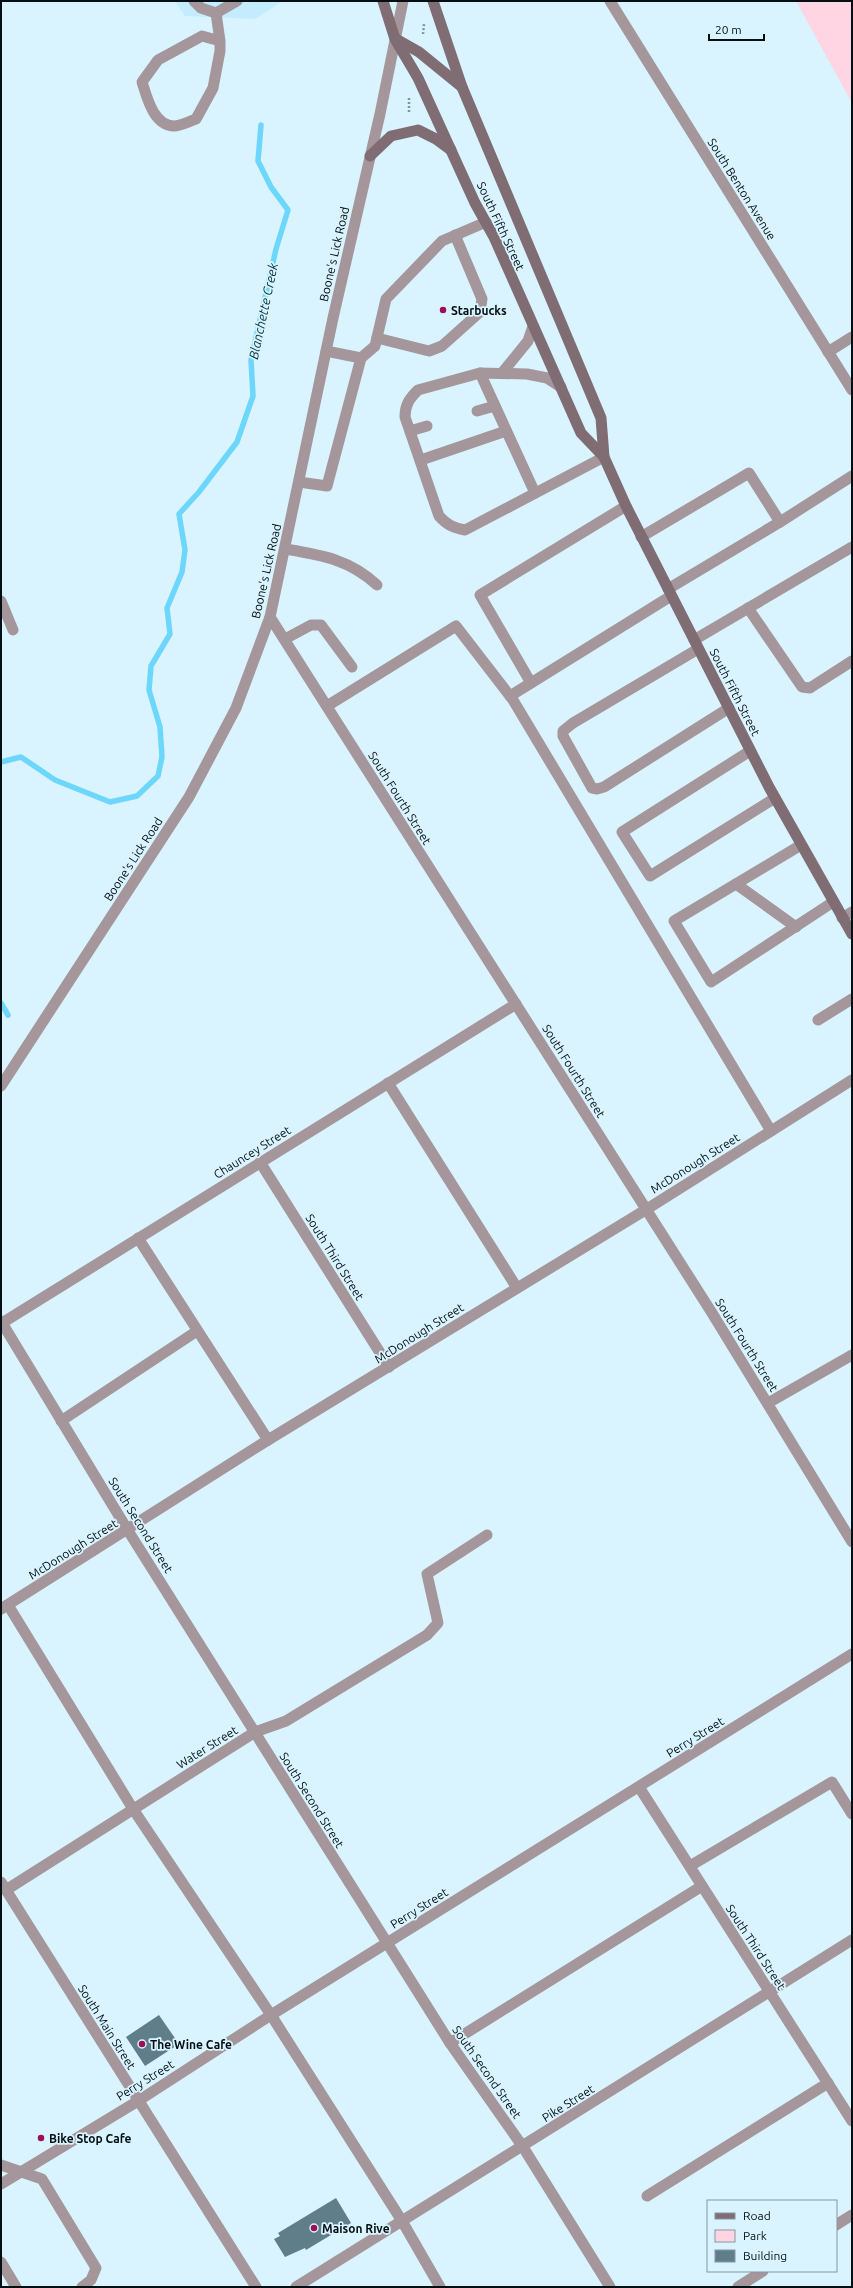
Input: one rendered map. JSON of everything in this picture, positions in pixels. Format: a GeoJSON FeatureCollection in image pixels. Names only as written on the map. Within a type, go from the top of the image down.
{"type":"FeatureCollection","features":[{"type":"Feature","properties":{"kind":"main road","name":"South Fifth Street"},"geometry":{"type":"LineString","coordinates":[[383,1],[395,39],[418,78],[475,203],[486,222],[581,433],[604,456]]}},
{"type":"Feature","properties":{"kind":"main road","name":"South Fifth Street"},"geometry":{"type":"LineString","coordinates":[[433,1],[462,87],[601,418],[604,456],[626,506],[750,751],[801,845],[852,934]]}},
{"type":"Feature","properties":{"kind":"main road"},"geometry":{"type":"LineString","coordinates":[[395,39],[419,52],[462,87]]}},
{"type":"Feature","properties":{"kind":"main road"},"geometry":{"type":"LineString","coordinates":[[370,156],[391,136],[418,130],[436,139],[452,150]]}},
{"type":"Feature","properties":{"kind":"street"},"geometry":{"type":"LineString","coordinates":[[194,1],[201,8],[216,13],[237,1]]}},
{"type":"Feature","properties":{"kind":"street","name":"Boone's Lick Road"},"geometry":{"type":"LineString","coordinates":[[1,1086],[189,796],[236,708],[270,617],[326,351],[403,1]]}},
{"type":"Feature","properties":{"kind":"street","name":"South Benton Avenue"},"geometry":{"type":"LineString","coordinates":[[610,1],[852,390]]}},
{"type":"Feature","properties":{"kind":"street"},"geometry":{"type":"LineString","coordinates":[[216,13],[220,41],[212,88],[196,119],[174,126],[163,122],[150,108],[142,82],[158,60],[202,36],[220,41]]}},
{"type":"Feature","properties":{"kind":"street"},"geometry":{"type":"LineString","coordinates":[[299,482],[327,486],[361,358],[375,346],[386,299],[442,241],[486,222]]}},
{"type":"Feature","properties":{"kind":"street"},"geometry":{"type":"LineString","coordinates":[[377,338],[429,351],[442,346],[480,312],[482,299],[455,236]]}},
{"type":"Feature","properties":{"kind":"street"},"geometry":{"type":"LineString","coordinates":[[502,373],[528,341],[534,326]]}},
{"type":"Feature","properties":{"kind":"street"},"geometry":{"type":"LineString","coordinates":[[828,352],[852,337]]}},
{"type":"Feature","properties":{"kind":"street"},"geometry":{"type":"LineString","coordinates":[[326,351],[361,358]]}},
{"type":"Feature","properties":{"kind":"street"},"geometry":{"type":"LineString","coordinates":[[480,373],[534,493]]}},
{"type":"Feature","properties":{"kind":"street"},"geometry":{"type":"LineString","coordinates":[[561,387],[547,378],[502,373],[480,373],[418,390],[408,401],[405,409],[405,417],[439,516],[446,524],[456,529],[465,530],[604,456]]}},
{"type":"Feature","properties":{"kind":"street"},"geometry":{"type":"LineString","coordinates":[[477,411],[495,406]]}},
{"type":"Feature","properties":{"kind":"street"},"geometry":{"type":"LineString","coordinates":[[410,431],[427,426]]}},
{"type":"Feature","properties":{"kind":"street"},"geometry":{"type":"LineString","coordinates":[[421,460],[506,431]]}},
{"type":"Feature","properties":{"kind":"street"},"geometry":{"type":"LineString","coordinates":[[641,537],[749,473],[780,522]]}},
{"type":"Feature","properties":{"kind":"street"},"geometry":{"type":"LineString","coordinates":[[510,696],[669,592],[852,476]]}},
{"type":"Feature","properties":{"kind":"street"},"geometry":{"type":"LineString","coordinates":[[531,683],[480,595],[626,506]]}},
{"type":"Feature","properties":{"kind":"street"},"geometry":{"type":"LineString","coordinates":[[729,708],[604,787],[597,789],[592,788],[563,736],[563,731],[573,723],[696,644],[748,608],[852,547]]}},
{"type":"Feature","properties":{"kind":"street"},"geometry":{"type":"LineString","coordinates":[[285,549],[334,558],[364,573],[377,585]]}},
{"type":"Feature","properties":{"kind":"street"},"geometry":{"type":"LineString","coordinates":[[1,601],[13,630]]}},
{"type":"Feature","properties":{"kind":"street"},"geometry":{"type":"LineString","coordinates":[[748,608],[799,684],[810,688],[852,661]]}},
{"type":"Feature","properties":{"kind":"street","name":"South Fourth Street"},"geometry":{"type":"LineString","coordinates":[[270,617],[647,1209],[768,1403],[852,1542]]}},
{"type":"Feature","properties":{"kind":"street"},"geometry":{"type":"LineString","coordinates":[[285,639],[312,625],[321,625],[352,667]]}},
{"type":"Feature","properties":{"kind":"street"},"geometry":{"type":"LineString","coordinates":[[327,706],[456,626],[510,696],[771,1131]]}},
{"type":"Feature","properties":{"kind":"street"},"geometry":{"type":"LineString","coordinates":[[750,751],[622,832],[650,876],[775,798]]}},
{"type":"Feature","properties":{"kind":"street"},"geometry":{"type":"LineString","coordinates":[[801,845],[674,921],[711,982],[833,902]]}},
{"type":"Feature","properties":{"kind":"street"},"geometry":{"type":"LineString","coordinates":[[736,884],[796,926]]}},
{"type":"Feature","properties":{"kind":"street"},"geometry":{"type":"LineString","coordinates":[[842,918],[852,912]]}},
{"type":"Feature","properties":{"kind":"street"},"geometry":{"type":"LineString","coordinates":[[818,1020],[852,999]]}},
{"type":"Feature","properties":{"kind":"street","name":"Chauncey Street"},"geometry":{"type":"LineString","coordinates":[[2,1322],[516,1004]]}},
{"type":"Feature","properties":{"kind":"street","name":"McDonough Street"},"geometry":{"type":"LineString","coordinates":[[4,1607],[268,1440],[647,1209],[852,1080]]}},
{"type":"Feature","properties":{"kind":"street"},"geometry":{"type":"LineString","coordinates":[[388,1083],[517,1288]]}},
{"type":"Feature","properties":{"kind":"street","name":"South Third Street"},"geometry":{"type":"LineString","coordinates":[[260,1162],[389,1367]]}},
{"type":"Feature","properties":{"kind":"street"},"geometry":{"type":"LineString","coordinates":[[138,1238],[268,1440]]}},
{"type":"Feature","properties":{"kind":"street","name":"South Second Street"},"geometry":{"type":"LineString","coordinates":[[2,1322],[127,1529],[450,2044],[523,2146],[610,2287]]}},
{"type":"Feature","properties":{"kind":"street"},"geometry":{"type":"LineString","coordinates":[[61,1421],[197,1331]]}},
{"type":"Feature","properties":{"kind":"street"},"geometry":{"type":"LineString","coordinates":[[768,1403],[852,1355]]}},
{"type":"Feature","properties":{"kind":"street","name":"Water Street"},"geometry":{"type":"LineString","coordinates":[[4,1886],[133,1810],[255,1732],[286,1721],[427,1635],[438,1624],[427,1574],[487,1535]]}},
{"type":"Feature","properties":{"kind":"street"},"geometry":{"type":"LineString","coordinates":[[4,1607],[133,1810],[272,2015],[402,2221],[440,2287]]}},
{"type":"Feature","properties":{"kind":"street","name":"Perry Street"},"geometry":{"type":"LineString","coordinates":[[1,2184],[138,2101],[387,1943],[852,1654]]}},
{"type":"Feature","properties":{"kind":"street"},"geometry":{"type":"LineString","coordinates":[[690,1866],[832,1782],[852,1814]]}},
{"type":"Feature","properties":{"kind":"street","name":"South Third Street"},"geometry":{"type":"LineString","coordinates":[[639,1787],[852,2121]]}},
{"type":"Feature","properties":{"kind":"street","name":"South Main Street"},"geometry":{"type":"LineString","coordinates":[[4,1886],[256,2287]]}},
{"type":"Feature","properties":{"kind":"street"},"geometry":{"type":"LineString","coordinates":[[450,2044],[702,1886]]}},
{"type":"Feature","properties":{"kind":"street","name":"Pike Street"},"geometry":{"type":"LineString","coordinates":[[296,2287],[852,1940]]}},
{"type":"Feature","properties":{"kind":"street"},"geometry":{"type":"LineString","coordinates":[[647,2196],[828,2083]]}},
{"type":"Feature","properties":{"kind":"street"},"geometry":{"type":"LineString","coordinates":[[1,2165],[42,2179],[96,2268],[91,2280],[82,2287]]}},
{"type":"Feature","properties":{"kind":"street"},"geometry":{"type":"LineString","coordinates":[[837,2224],[852,2215]]}},
{"type":"Feature","properties":{"kind":"street"},"geometry":{"type":"LineString","coordinates":[[1,2262],[16,2287]]}},
{"type":"Feature","properties":{"kind":"street"},"geometry":{"type":"LineString","coordinates":[[738,2287],[761,2272]]}},
{"type":"Feature","properties":{"kind":"shaded area"},"geometry":{"type":"Polygon","coordinates":[[[175,1],[283,1],[255,19],[185,16],[175,1]]]}},
{"type":"Feature","properties":{"kind":"green space"},"geometry":{"type":"Polygon","coordinates":[[[796,1],[852,1],[852,103],[796,1]]]}},
{"type":"Feature","properties":{"kind":"building"},"geometry":{"type":"Polygon","coordinates":[[[159,2015],[179,2044],[145,2066],[126,2037],[159,2015]]]}},
{"type":"Feature","properties":{"kind":"building","name":"Maison Rive"},"geometry":{"type":"Polygon","coordinates":[[[336,2198],[351,2223],[306,2250],[305,2248],[285,2257],[274,2239],[280,2236],[278,2233],[336,2198]]]}},
{"type":"Feature","properties":{"kind":"waterway","name":"Blanchette Creek"},"geometry":{"type":"LineString","coordinates":[[1,762],[21,757],[55,780],[110,802],[137,796],[158,776],[162,757],[160,727],[149,690],[151,666],[170,634],[167,608],[182,572],[185,550],[179,514],[199,492],[237,442],[253,396],[251,360],[276,249],[288,210],[271,187],[258,161],[261,125]]}},
{"type":"Feature","properties":{"kind":"waterway","name":"Blanchette Creek"},"geometry":{"type":"LineString","coordinates":[[1,1003],[8,1015]]}},
{"type":"Feature","properties":{"kind":"place","name":"Starbucks"},"geometry":{"type":"Point","coordinates":[443,310]}},
{"type":"Feature","properties":{"kind":"place","name":"The Wine Cafe"},"geometry":{"type":"Point","coordinates":[142,2044]}},
{"type":"Feature","properties":{"kind":"place","name":"Bike Stop Cafe"},"geometry":{"type":"Point","coordinates":[41,2138]}},
{"type":"Feature","properties":{"kind":"place","name":"Maison Rive"},"geometry":{"type":"Point","coordinates":[314,2228]}}]}
